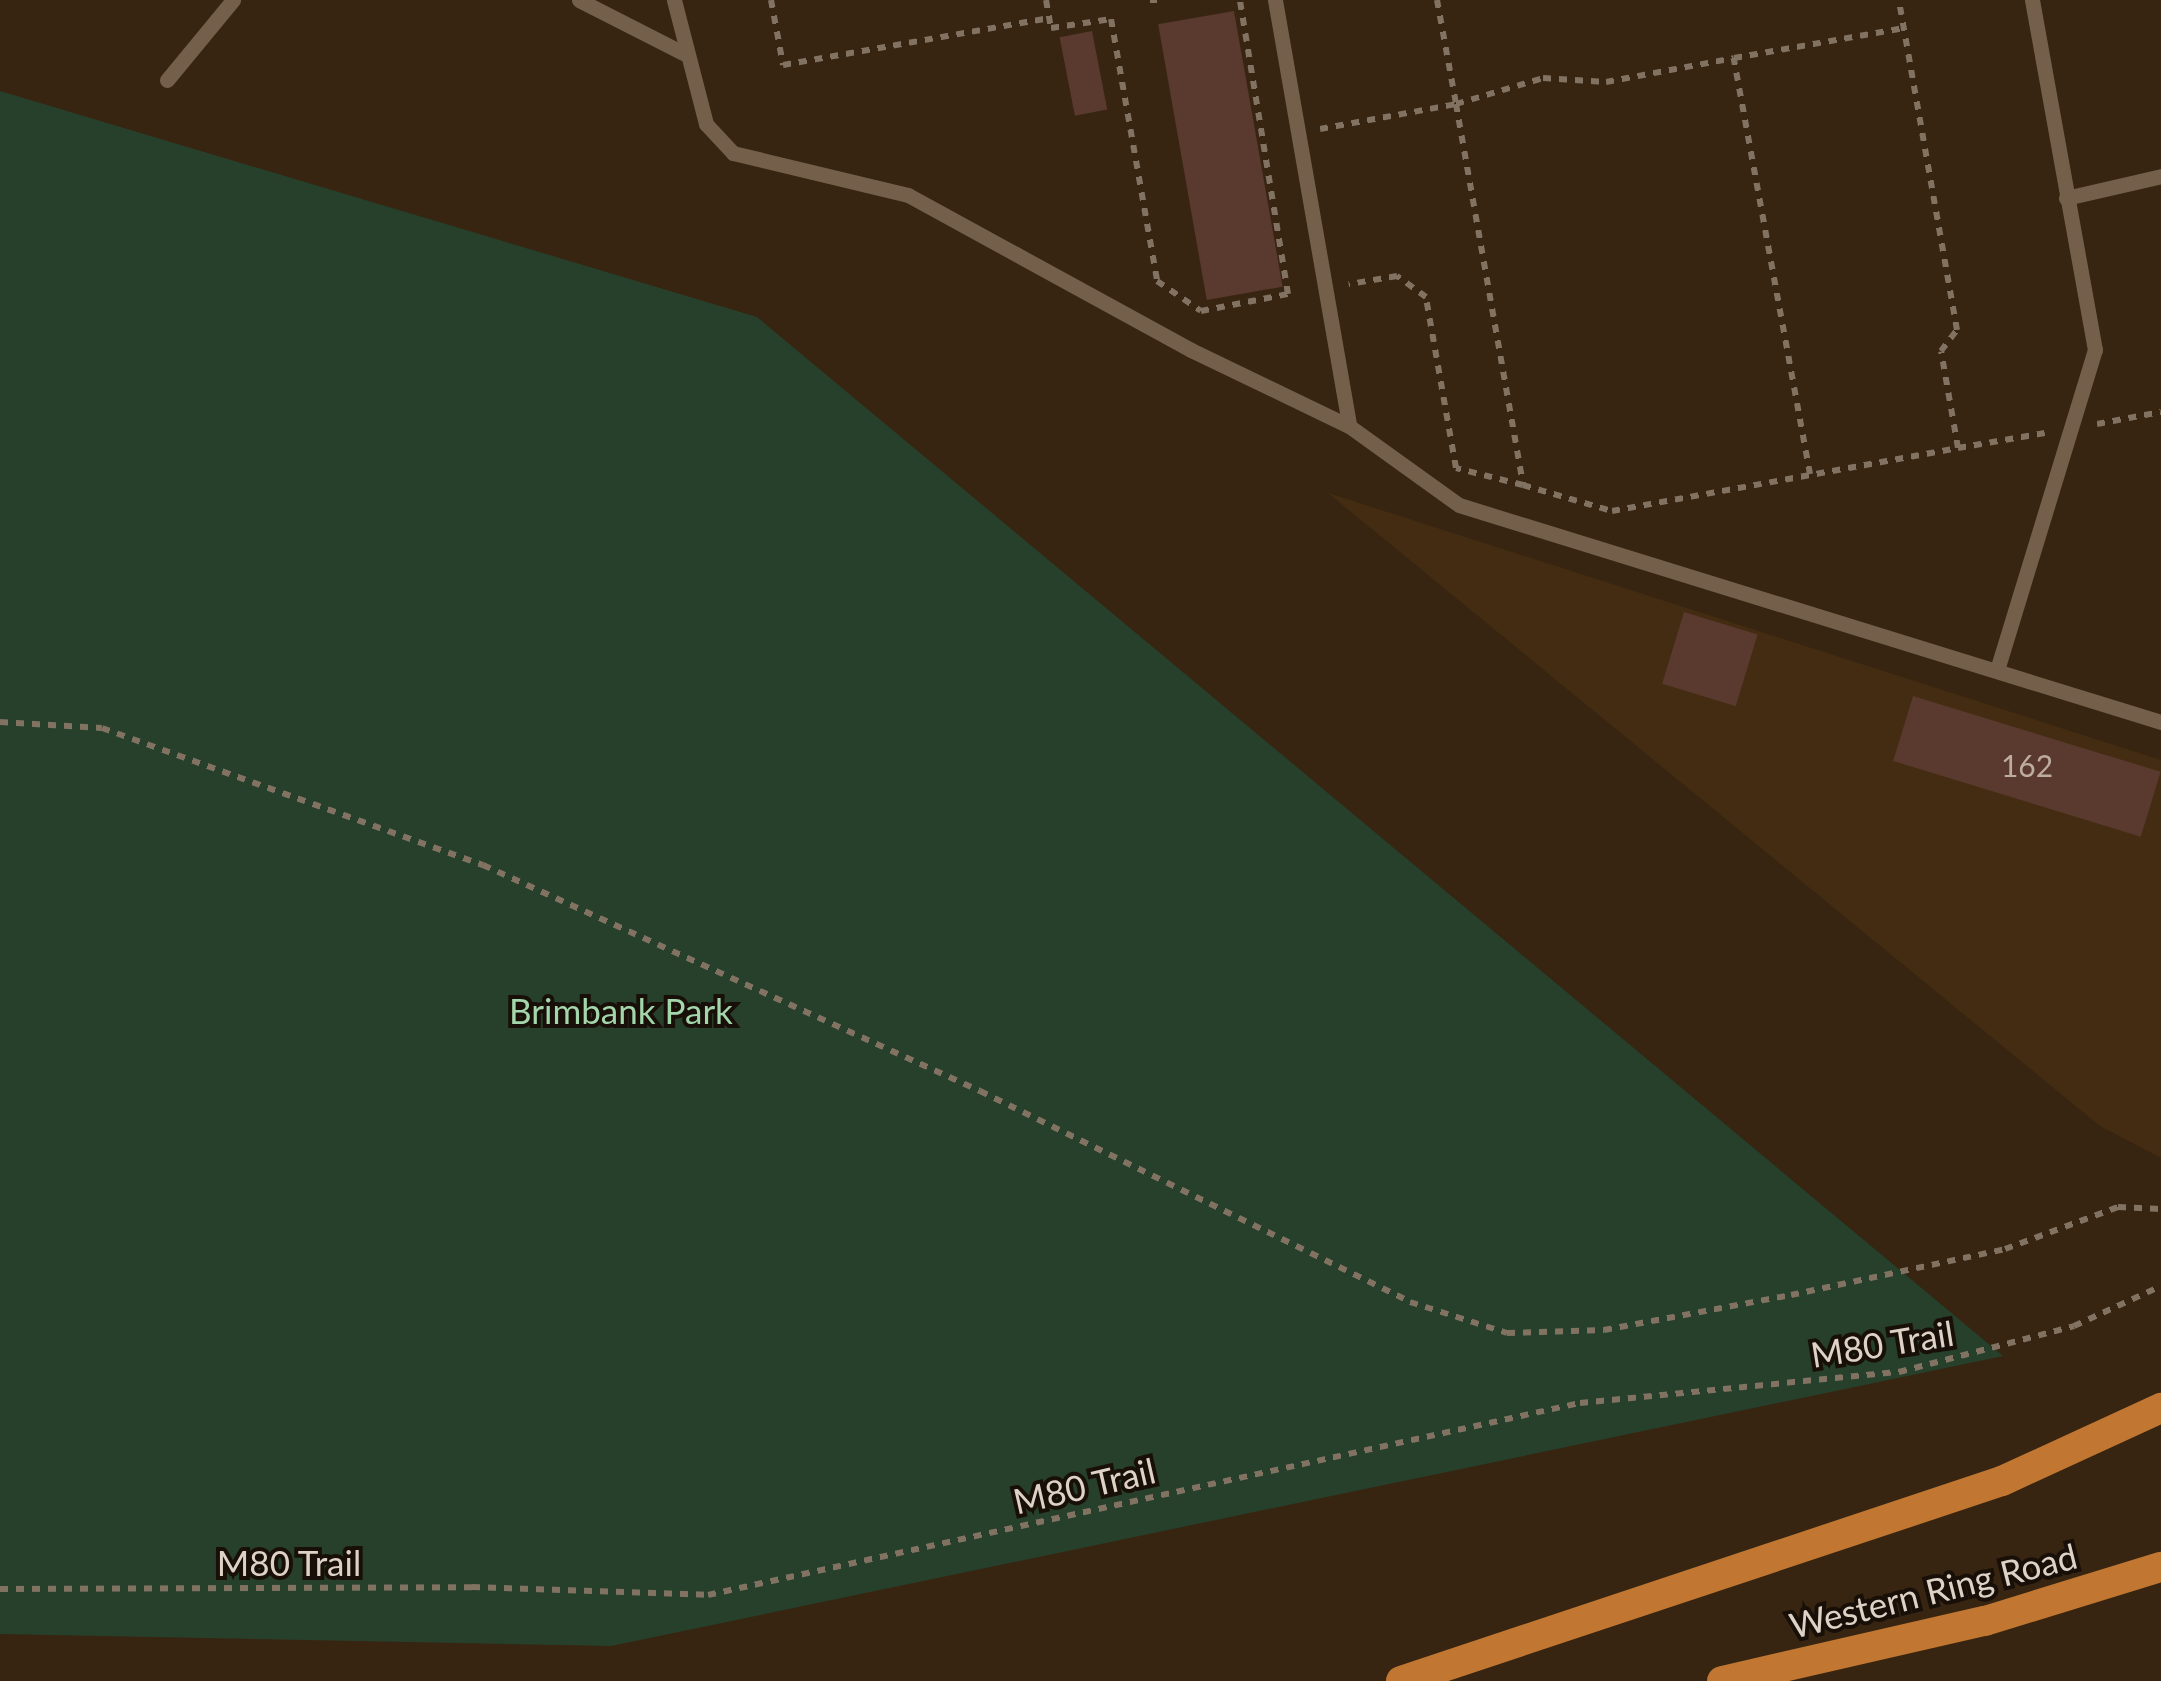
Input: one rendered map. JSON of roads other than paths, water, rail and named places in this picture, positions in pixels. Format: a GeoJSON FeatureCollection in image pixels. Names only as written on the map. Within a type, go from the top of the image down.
{"type":"FeatureCollection","features":[{"type":"Feature","properties":{"kind":"highway"},"geometry":{"type":"LineString","coordinates":[[1401,1681],[2002,1481],[2161,1408]]}},
{"type":"Feature","properties":{"kind":"highway","name":"Western Ring Road"},"geometry":{"type":"LineString","coordinates":[[1722,1681],[1985,1622],[2161,1567]]}},
{"type":"Feature","properties":{"kind":"lane"},"geometry":{"type":"LineString","coordinates":[[167,80],[233,0]]}},
{"type":"Feature","properties":{"kind":"lane"},"geometry":{"type":"LineString","coordinates":[[579,0],[683,53]]}},
{"type":"Feature","properties":{"kind":"lane"},"geometry":{"type":"LineString","coordinates":[[674,0],[683,53],[706,124],[733,152],[908,194],[1191,350],[1349,426],[1458,505],[2161,722]]}},
{"type":"Feature","properties":{"kind":"lane"},"geometry":{"type":"LineString","coordinates":[[1275,0],[1349,426]]}},
{"type":"Feature","properties":{"kind":"lane"},"geometry":{"type":"LineString","coordinates":[[1997,670],[2095,350],[2032,0]]}},
{"type":"Feature","properties":{"kind":"lane"},"geometry":{"type":"LineString","coordinates":[[2066,198],[2161,176]]}},
{"type":"Feature","properties":{"kind":"park label","name":"Brimbank Park"},"geometry":{"type":"Point","coordinates":[621,1010]}}]}
